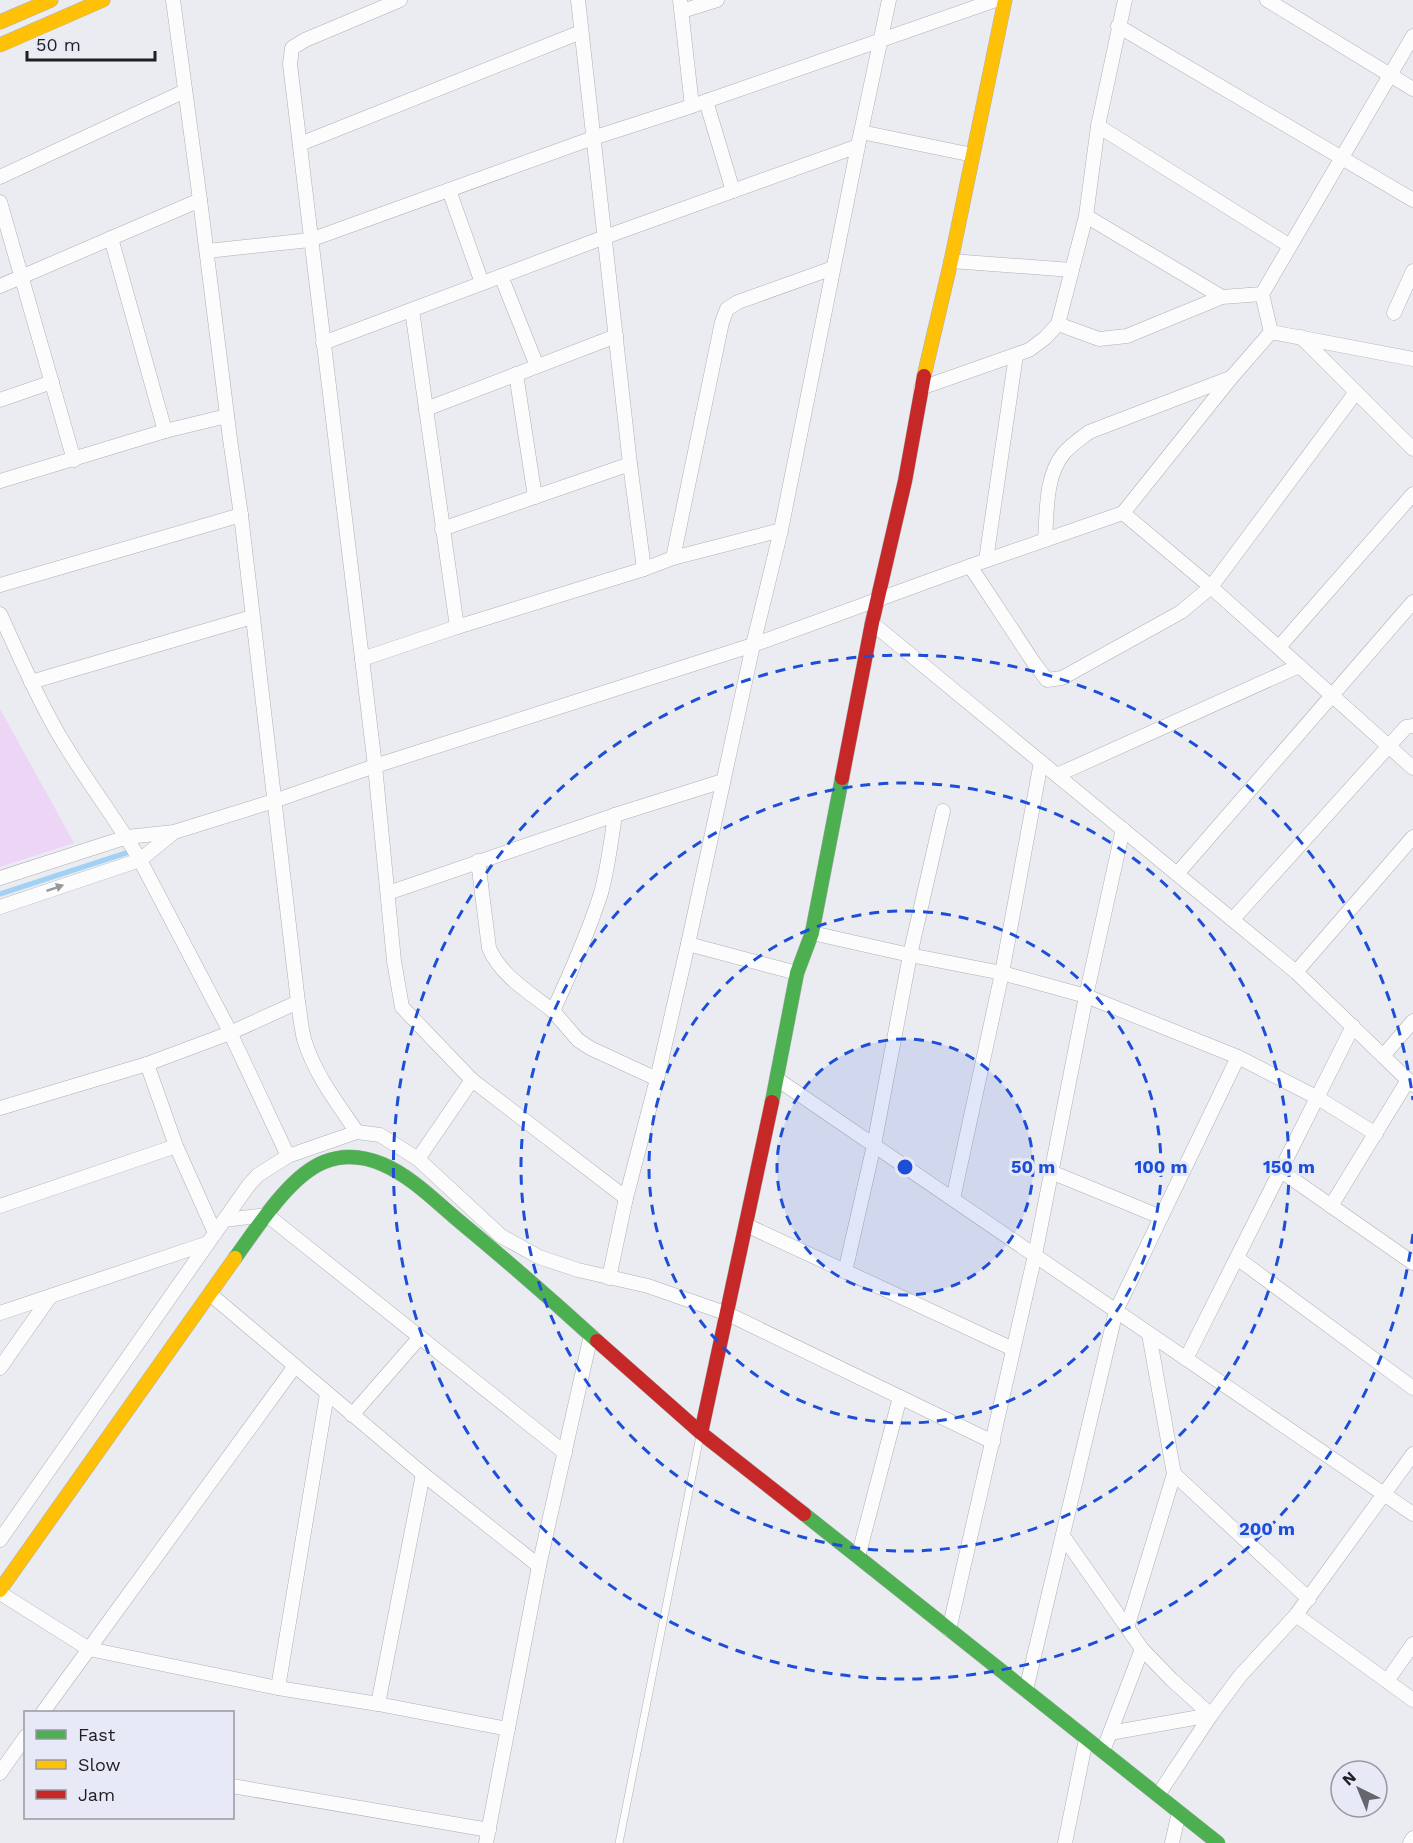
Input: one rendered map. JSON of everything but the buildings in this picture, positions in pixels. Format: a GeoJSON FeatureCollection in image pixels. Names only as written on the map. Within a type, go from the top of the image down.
{"type":"FeatureCollection","features":[{"type":"Feature","properties":{"kind":"street"},"geometry":{"type":"LineString","coordinates":[[0,22],[34,3],[51,0]]}},
{"type":"Feature","properties":{"kind":"street"},"geometry":{"type":"LineString","coordinates":[[0,45],[103,0]]}},
{"type":"Feature","properties":{"kind":"street"},"geometry":{"type":"LineString","coordinates":[[173,0],[241,515],[298,1002],[304,1038],[311,1058],[323,1081],[357,1132]]}},
{"type":"Feature","properties":{"kind":"street"},"geometry":{"type":"LineString","coordinates":[[400,0],[305,40],[292,48],[290,64],[375,766],[394,961],[402,1007],[472,1080],[626,1198]]}},
{"type":"Feature","properties":{"kind":"street"},"geometry":{"type":"LineString","coordinates":[[578,0],[630,464],[644,569]]}},
{"type":"Feature","properties":{"kind":"street"},"geometry":{"type":"LineString","coordinates":[[692,106],[681,5],[717,0]]}},
{"type":"Feature","properties":{"kind":"street"},"geometry":{"type":"LineString","coordinates":[[609,1278],[626,1198],[657,1079],[753,645],[781,530],[858,146],[890,0]]}},
{"type":"Feature","properties":{"kind":"street"},"geometry":{"type":"LineString","coordinates":[[207,251],[310,240],[593,138],[996,0]]}},
{"type":"Feature","properties":{"kind":"street"},"geometry":{"type":"LineString","coordinates":[[701,1433],[728,1314],[797,973],[812,933],[872,623],[905,481],[921,388],[951,261],[1005,0]]}},
{"type":"Feature","properties":{"kind":"street"},"geometry":{"type":"LineString","coordinates":[[921,388],[1029,350],[1046,338],[1058,324],[1086,216],[1098,126],[1125,0]]}},
{"type":"Feature","properties":{"kind":"street"},"geometry":{"type":"LineString","coordinates":[[1267,0],[1413,89]]}},
{"type":"Feature","properties":{"kind":"street"},"geometry":{"type":"LineString","coordinates":[[1118,26],[1413,200]]}},
{"type":"Feature","properties":{"kind":"street"},"geometry":{"type":"LineString","coordinates":[[300,144],[581,32]]}},
{"type":"Feature","properties":{"kind":"street"},"geometry":{"type":"LineString","coordinates":[[1271,332],[1262,294],[1413,36]]}},
{"type":"Feature","properties":{"kind":"street"},"geometry":{"type":"LineString","coordinates":[[0,177],[185,91]]}},
{"type":"Feature","properties":{"kind":"street"},"geometry":{"type":"LineString","coordinates":[[706,101],[733,191]]}},
{"type":"Feature","properties":{"kind":"street"},"geometry":{"type":"LineString","coordinates":[[1098,126],[1290,246]]}},
{"type":"Feature","properties":{"kind":"street"},"geometry":{"type":"LineString","coordinates":[[861,132],[973,155]]}},
{"type":"Feature","properties":{"kind":"street"},"geometry":{"type":"LineString","coordinates":[[323,343],[604,237],[858,146]]}},
{"type":"Feature","properties":{"kind":"street"},"geometry":{"type":"LineString","coordinates":[[448,190],[482,283]]}},
{"type":"Feature","properties":{"kind":"street"},"geometry":{"type":"LineString","coordinates":[[0,286],[200,200]]}},
{"type":"Feature","properties":{"kind":"street"},"geometry":{"type":"LineString","coordinates":[[0,202],[74,460]]}},
{"type":"Feature","properties":{"kind":"street"},"geometry":{"type":"LineString","coordinates":[[1086,216],[1221,297]]}},
{"type":"Feature","properties":{"kind":"street"},"geometry":{"type":"LineString","coordinates":[[111,238],[165,431]]}},
{"type":"Feature","properties":{"kind":"street"},"geometry":{"type":"LineString","coordinates":[[951,261],[1072,270]]}},
{"type":"Feature","properties":{"kind":"street"},"geometry":{"type":"LineString","coordinates":[[673,558],[722,322],[727,309],[738,302],[833,268]]}},
{"type":"Feature","properties":{"kind":"street"},"geometry":{"type":"LineString","coordinates":[[1394,312],[1413,271]]}},
{"type":"Feature","properties":{"kind":"street"},"geometry":{"type":"LineString","coordinates":[[501,276],[537,366]]}},
{"type":"Feature","properties":{"kind":"street"},"geometry":{"type":"LineString","coordinates":[[1058,324],[1099,339],[1127,336],[1221,297],[1262,294]]}},
{"type":"Feature","properties":{"kind":"street"},"geometry":{"type":"LineString","coordinates":[[412,310],[457,627]]}},
{"type":"Feature","properties":{"kind":"street"},"geometry":{"type":"LineString","coordinates":[[1271,332],[1413,359]]}},
{"type":"Feature","properties":{"kind":"street"},"geometry":{"type":"LineString","coordinates":[[0,878],[127,837],[174,832],[274,801],[375,766],[753,645],[1123,513],[1231,378],[1271,332]]}},
{"type":"Feature","properties":{"kind":"street"},"geometry":{"type":"LineString","coordinates":[[426,409],[616,336]]}},
{"type":"Feature","properties":{"kind":"street"},"geometry":{"type":"LineString","coordinates":[[1300,338],[1413,449]]}},
{"type":"Feature","properties":{"kind":"street"},"geometry":{"type":"LineString","coordinates":[[986,560],[1016,355]]}},
{"type":"Feature","properties":{"kind":"street"},"geometry":{"type":"LineString","coordinates":[[516,374],[535,497]]}},
{"type":"Feature","properties":{"kind":"street"},"geometry":{"type":"LineString","coordinates":[[1044,540],[1050,485],[1062,455],[1072,445],[1089,432],[1231,378]]}},
{"type":"Feature","properties":{"kind":"street"},"geometry":{"type":"LineString","coordinates":[[0,400],[52,382]]}},
{"type":"Feature","properties":{"kind":"street"},"geometry":{"type":"LineString","coordinates":[[970,566],[1047,680],[1062,678],[1181,612],[1211,587],[1356,392]]}},
{"type":"Feature","properties":{"kind":"street"},"geometry":{"type":"LineString","coordinates":[[0,481],[165,431],[227,416]]}},
{"type":"Feature","properties":{"kind":"street"},"geometry":{"type":"LineString","coordinates":[[442,529],[630,464]]}},
{"type":"Feature","properties":{"kind":"street"},"geometry":{"type":"LineString","coordinates":[[1278,647],[1413,494]]}},
{"type":"Feature","properties":{"kind":"street"},"geometry":{"type":"LineString","coordinates":[[1123,513],[1211,587],[1413,768]]}},
{"type":"Feature","properties":{"kind":"street"},"geometry":{"type":"LineString","coordinates":[[0,585],[241,515]]}},
{"type":"Feature","properties":{"kind":"street"},"geometry":{"type":"LineString","coordinates":[[362,659],[673,558],[781,530]]}},
{"type":"Feature","properties":{"kind":"street"},"geometry":{"type":"LineString","coordinates":[[1177,874],[1332,695],[1410,612]]}},
{"type":"Feature","properties":{"kind":"street"},"geometry":{"type":"LineString","coordinates":[[0,614],[31,682],[64,744],[140,860],[230,1033],[288,1156]]}},
{"type":"Feature","properties":{"kind":"street"},"geometry":{"type":"LineString","coordinates":[[31,682],[252,617]]}},
{"type":"Feature","properties":{"kind":"street"},"geometry":{"type":"LineString","coordinates":[[872,623],[1296,972],[1411,1082],[1331,1206]]}},
{"type":"Feature","properties":{"kind":"street"},"geometry":{"type":"LineString","coordinates":[[1057,775],[1299,666]]}},
{"type":"Feature","properties":{"kind":"street"},"geometry":{"type":"LineString","coordinates":[[1233,919],[1406,727],[1413,726]]}},
{"type":"Feature","properties":{"kind":"street"},"geometry":{"type":"LineString","coordinates":[[953,1199],[1002,974],[1041,762]]}},
{"type":"Feature","properties":{"kind":"street"},"geometry":{"type":"LineString","coordinates":[[388,893],[615,815],[723,782]]}},
{"type":"Feature","properties":{"kind":"street"},"geometry":{"type":"LineString","coordinates":[[845,1272],[874,1145],[910,955],[943,811]]}},
{"type":"Feature","properties":{"kind":"street"},"geometry":{"type":"LineString","coordinates":[[553,1011],[575,962],[601,893],[615,815]]}},
{"type":"Feature","properties":{"kind":"street"},"geometry":{"type":"LineString","coordinates":[[949,1630],[1035,1255],[1086,996],[1123,829]]}},
{"type":"Feature","properties":{"kind":"street"},"geometry":{"type":"LineString","coordinates":[[0,906],[140,860],[174,832]]}},
{"type":"Feature","properties":{"kind":"street"},"geometry":{"type":"LineString","coordinates":[[1296,972],[1413,837]]}},
{"type":"Feature","properties":{"kind":"street"},"geometry":{"type":"LineString","coordinates":[[478,861],[489,948],[494,961],[505,973],[553,1011],[578,1040],[590,1048],[657,1079]]}},
{"type":"Feature","properties":{"kind":"street"},"geometry":{"type":"LineString","coordinates":[[812,933],[1002,974],[1086,996],[1238,1057],[1318,1098],[1376,1134]]}},
{"type":"Feature","properties":{"kind":"street"},"geometry":{"type":"LineString","coordinates":[[688,944],[797,973]]}},
{"type":"Feature","properties":{"kind":"street"},"geometry":{"type":"LineString","coordinates":[[0,1108],[147,1064],[230,1033],[298,1002]]}},
{"type":"Feature","properties":{"kind":"street"},"geometry":{"type":"LineString","coordinates":[[1383,1056],[1413,1021]]}},
{"type":"Feature","properties":{"kind":"street"},"geometry":{"type":"LineString","coordinates":[[1186,1359],[1353,1026]]}},
{"type":"Feature","properties":{"kind":"street"},"geometry":{"type":"LineString","coordinates":[[1026,1690],[1116,1311],[1238,1057]]}},
{"type":"Feature","properties":{"kind":"street"},"geometry":{"type":"LineString","coordinates":[[147,1064],[211,1238]]}},
{"type":"Feature","properties":{"kind":"street"},"geometry":{"type":"LineString","coordinates":[[777,1079],[1413,1514]]}},
{"type":"Feature","properties":{"kind":"street"},"geometry":{"type":"LineString","coordinates":[[418,1159],[472,1080]]}},
{"type":"Feature","properties":{"kind":"street"},"geometry":{"type":"LineString","coordinates":[[0,1540],[211,1238],[258,1175],[288,1156],[357,1132],[380,1135],[418,1159],[501,1236],[539,1257],[609,1278],[648,1286],[728,1314],[993,1442]]}},
{"type":"Feature","properties":{"kind":"street"},"geometry":{"type":"LineString","coordinates":[[0,1206],[176,1146]]}},
{"type":"Feature","properties":{"kind":"street"},"geometry":{"type":"LineString","coordinates":[[508,1729],[278,1688],[89,1649],[0,1591],[267,1215],[288,1188],[311,1168],[324,1162],[342,1157],[363,1157],[383,1164],[408,1178],[533,1283],[701,1433],[1218,1843]]}},
{"type":"Feature","properties":{"kind":"street"},"geometry":{"type":"LineString","coordinates":[[1281,1171],[1412,1261]]}},
{"type":"Feature","properties":{"kind":"street"},"geometry":{"type":"LineString","coordinates":[[1051,1172],[1161,1217]]}},
{"type":"Feature","properties":{"kind":"street"},"geometry":{"type":"LineString","coordinates":[[224,1220],[267,1215],[565,1453]]}},
{"type":"Feature","properties":{"kind":"street"},"geometry":{"type":"LineString","coordinates":[[746,1225],[1013,1349]]}},
{"type":"Feature","properties":{"kind":"street"},"geometry":{"type":"LineString","coordinates":[[0,1313],[211,1238]]}},
{"type":"Feature","properties":{"kind":"street"},"geometry":{"type":"LineString","coordinates":[[1237,1258],[1413,1388]]}},
{"type":"Feature","properties":{"kind":"street"},"geometry":{"type":"LineString","coordinates":[[210,1294],[423,1474],[539,1566]]}},
{"type":"Feature","properties":{"kind":"street"},"geometry":{"type":"LineString","coordinates":[[0,1368],[50,1297]]}},
{"type":"Feature","properties":{"kind":"street"},"geometry":{"type":"LineString","coordinates":[[1127,1628],[1174,1474],[1149,1334]]}},
{"type":"Feature","properties":{"kind":"street"},"geometry":{"type":"LineString","coordinates":[[234,1786],[487,1836],[539,1566],[591,1335]]}},
{"type":"Feature","properties":{"kind":"street"},"geometry":{"type":"LineString","coordinates":[[352,1414],[420,1337]]}},
{"type":"Feature","properties":{"kind":"street"},"geometry":{"type":"LineString","coordinates":[[44,1711],[295,1366]]}},
{"type":"Feature","properties":{"kind":"street"},"geometry":{"type":"LineString","coordinates":[[278,1688],[327,1394]]}},
{"type":"Feature","properties":{"kind":"street"},"geometry":{"type":"LineString","coordinates":[[858,1557],[900,1397]]}},
{"type":"Feature","properties":{"kind":"street"},"geometry":{"type":"LineString","coordinates":[[1158,1796],[1211,1714],[1253,1661],[1270,1645],[1309,1599],[1413,1454]]}},
{"type":"Feature","properties":{"kind":"street"},"geometry":{"type":"LineString","coordinates":[[378,1704],[423,1474]]}},
{"type":"Feature","properties":{"kind":"street"},"geometry":{"type":"LineString","coordinates":[[1174,1474],[1309,1599]]}},
{"type":"Feature","properties":{"kind":"street"},"geometry":{"type":"LineString","coordinates":[[1063,1536],[1142,1649],[1172,1680],[1211,1714]]}},
{"type":"Feature","properties":{"kind":"street"},"geometry":{"type":"LineString","coordinates":[[1296,1615],[1413,1700]]}},
{"type":"Feature","properties":{"kind":"street"},"geometry":{"type":"LineString","coordinates":[[1387,1681],[1413,1644]]}},
{"type":"Feature","properties":{"kind":"street"},"geometry":{"type":"LineString","coordinates":[[1102,1751],[1142,1649]]}},
{"type":"Feature","properties":{"kind":"street"},"geometry":{"type":"LineString","coordinates":[[1110,1733],[1211,1714]]}},
{"type":"Feature","properties":{"kind":"street"},"geometry":{"type":"LineString","coordinates":[[1065,1843],[1086,1738]]}},
{"type":"Feature","properties":{"kind":"street"},"geometry":{"type":"LineString","coordinates":[[0,1773],[23,1744]]}},
{"type":"Feature","properties":{"kind":"street"},"geometry":{"type":"LineString","coordinates":[[1172,1843],[1179,1812]]}},
{"type":"Feature","properties":{"kind":"street"},"geometry":{"type":"LineString","coordinates":[[1410,1843],[1413,1838]]}},
{"type":"Feature","properties":{"kind":"lane"},"geometry":{"type":"LineString","coordinates":[[619,1843],[701,1433]]}},
{"type":"Feature","properties":{"kind":"shaded area"},"geometry":{"type":"Polygon","coordinates":[[[0,709],[74,843],[0,867],[0,709]]]}},
{"type":"Feature","properties":{"kind":"waterway"},"geometry":{"type":"LineString","coordinates":[[0,894],[129,852]]}},
{"type":"Feature","properties":{"kind":"traffic: fast"},"geometry":{"type":"LineString","coordinates":[[772,1102],[797,973],[812,933],[842,778]]}},
{"type":"Feature","properties":{"kind":"traffic: fast"},"geometry":{"type":"LineString","coordinates":[[235,1258],[286,1191],[311,1169],[339,1158],[368,1159],[393,1169],[422,1190],[597,1341]]}},
{"type":"Feature","properties":{"kind":"traffic: fast"},"geometry":{"type":"LineString","coordinates":[[804,1514],[1218,1843]]}},
{"type":"Feature","properties":{"kind":"traffic: slow"},"geometry":{"type":"LineString","coordinates":[[0,22],[51,0]]}},
{"type":"Feature","properties":{"kind":"traffic: slow"},"geometry":{"type":"LineString","coordinates":[[0,45],[103,0]]}},
{"type":"Feature","properties":{"kind":"traffic: slow"},"geometry":{"type":"LineString","coordinates":[[924,376],[951,261],[1005,0]]}},
{"type":"Feature","properties":{"kind":"traffic: slow"},"geometry":{"type":"LineString","coordinates":[[0,1590],[235,1258]]}},
{"type":"Feature","properties":{"kind":"traffic: jam"},"geometry":{"type":"LineString","coordinates":[[842,778],[872,623],[905,481],[924,376]]}},
{"type":"Feature","properties":{"kind":"traffic: jam"},"geometry":{"type":"LineString","coordinates":[[701,1433],[772,1102]]}},
{"type":"Feature","properties":{"kind":"traffic: jam"},"geometry":{"type":"LineString","coordinates":[[597,1341],[701,1433],[804,1514]]}}]}
